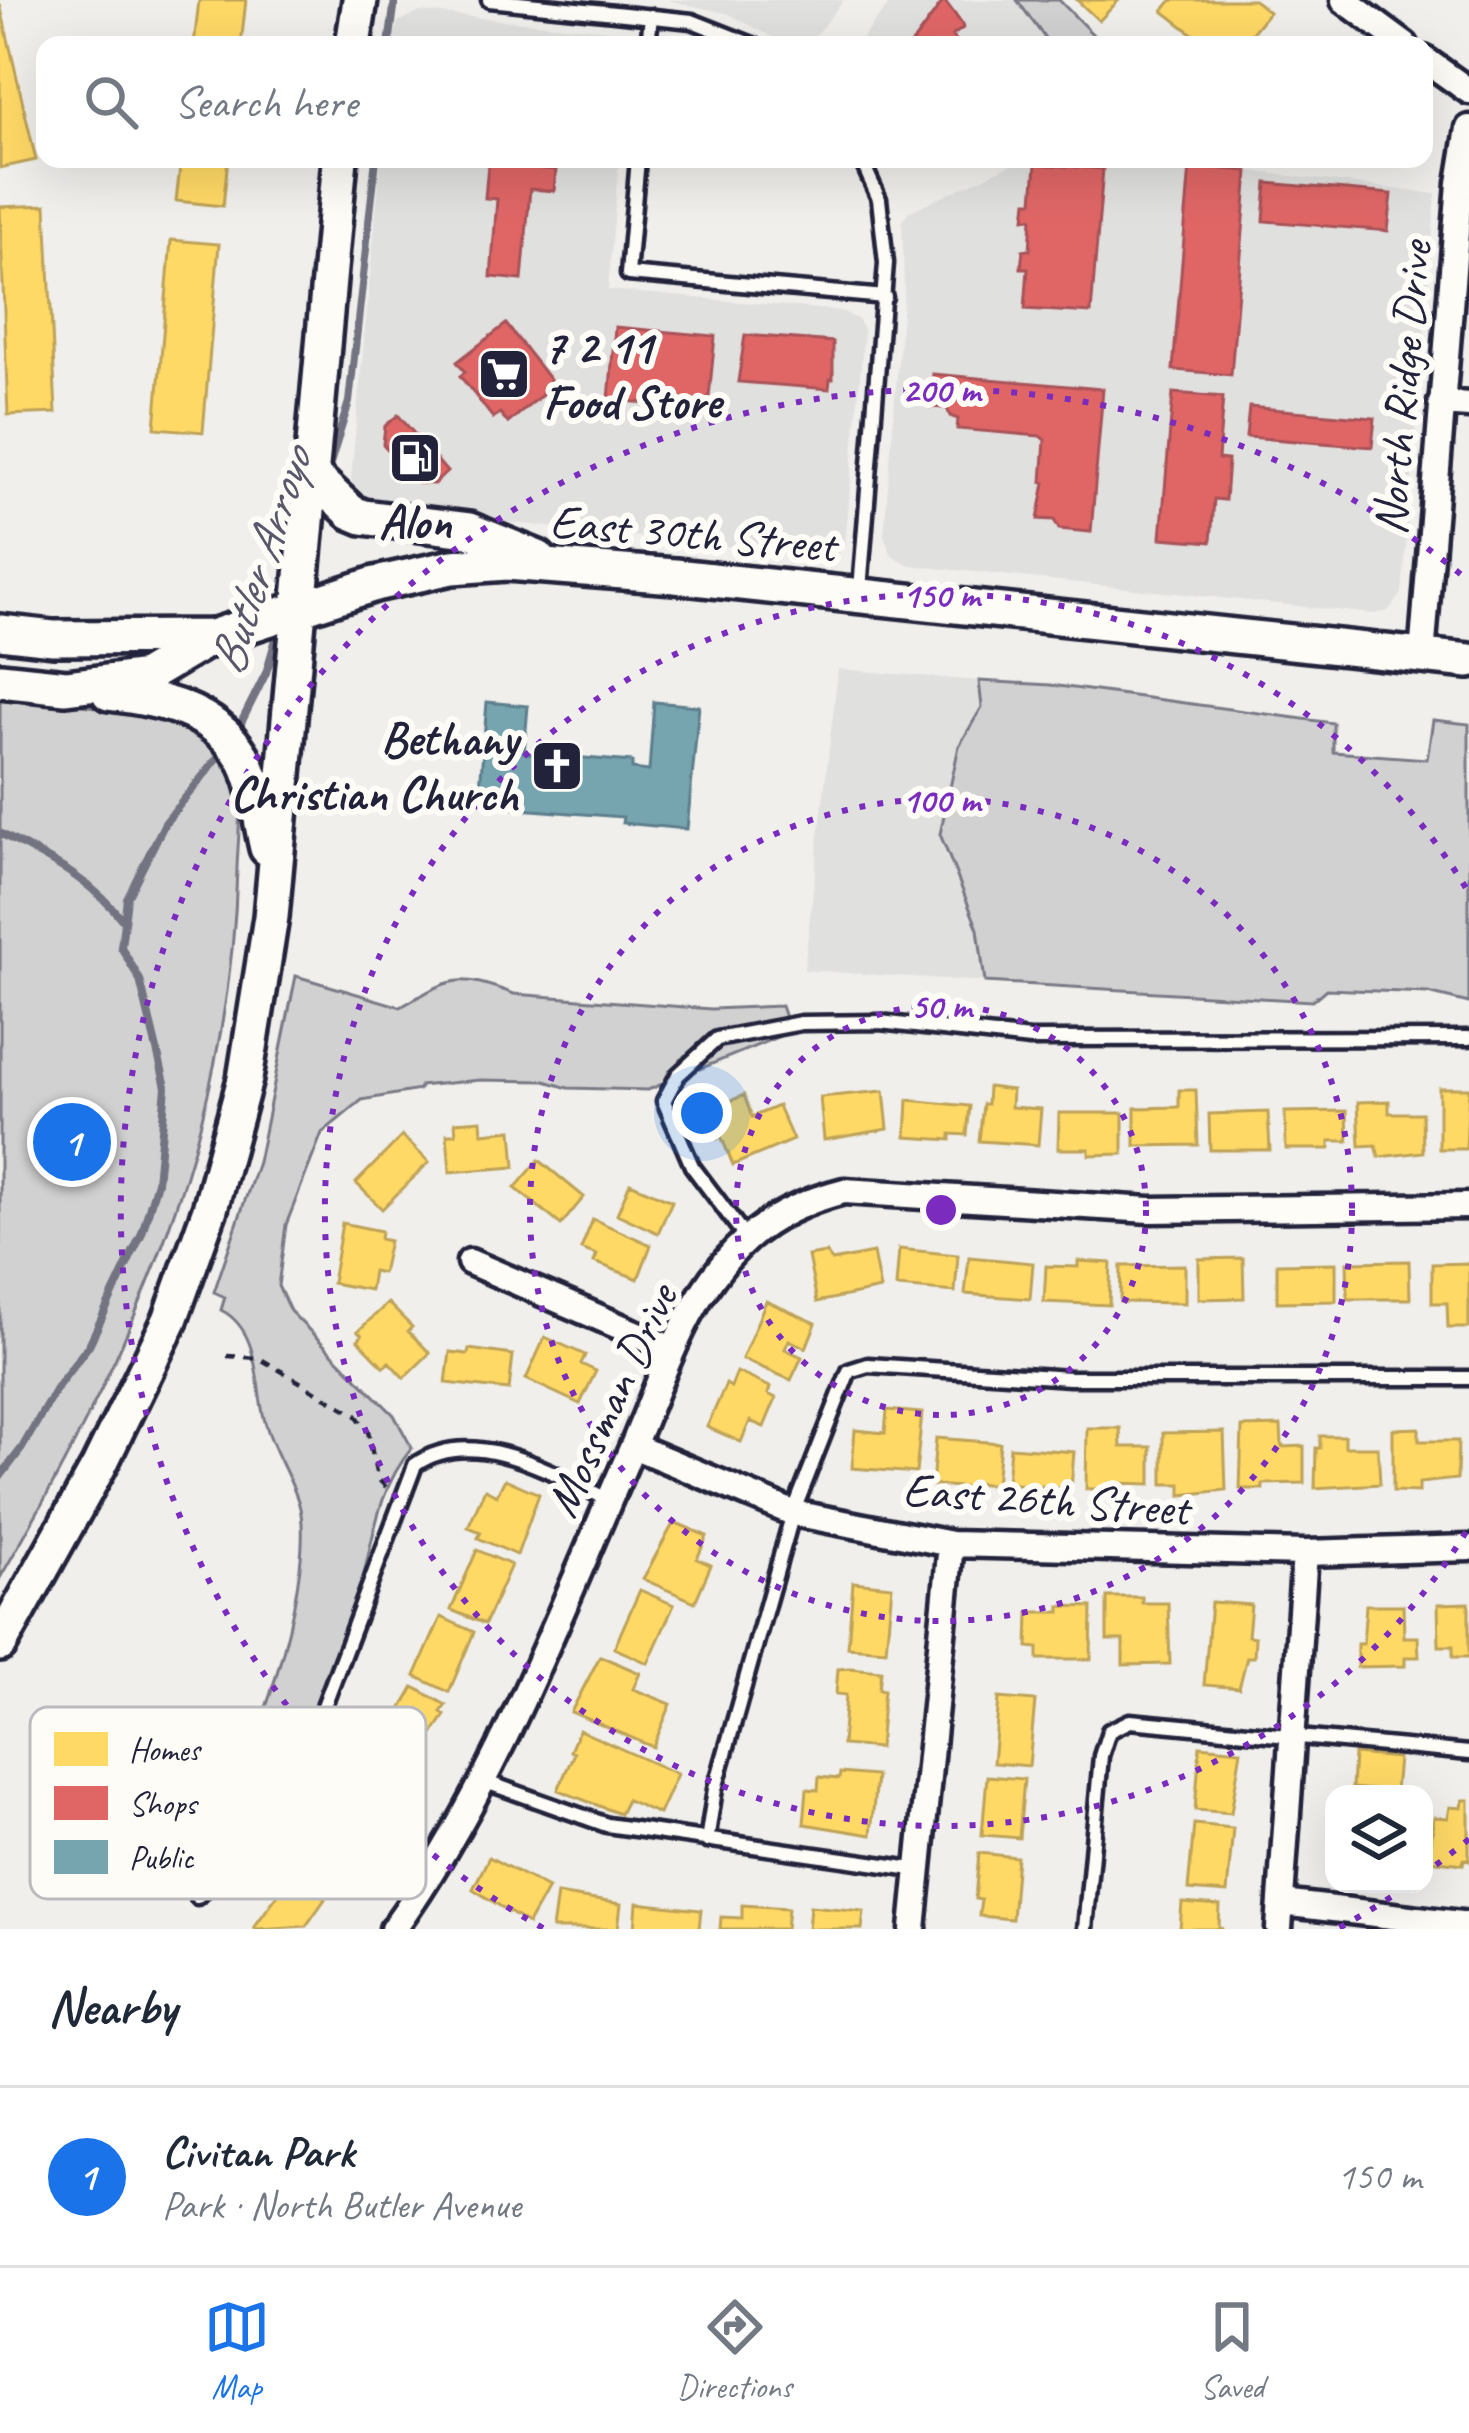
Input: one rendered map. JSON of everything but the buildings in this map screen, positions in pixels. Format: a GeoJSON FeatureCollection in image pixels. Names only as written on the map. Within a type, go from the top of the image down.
{"type":"FeatureCollection","features":[{"type":"Feature","properties":{"kind":"main road"},"geometry":{"type":"LineString","coordinates":[[354,36],[360,0]]}},
{"type":"Feature","properties":{"kind":"main road"},"geometry":{"type":"LineString","coordinates":[[0,1644],[139,1389],[191,1263],[244,1079],[265,965],[339,168]]}},
{"type":"Feature","properties":{"kind":"main road"},"geometry":{"type":"LineString","coordinates":[[309,472],[362,517],[469,530],[557,565]]}},
{"type":"Feature","properties":{"kind":"main road","name":"East 30th Street"},"geometry":{"type":"LineString","coordinates":[[0,680],[66,688],[145,677],[212,637],[375,584],[436,570],[507,563],[1469,661]]}},
{"type":"Feature","properties":{"kind":"main road"},"geometry":{"type":"LineString","coordinates":[[0,632],[53,638],[212,637]]}},
{"type":"Feature","properties":{"kind":"main road"},"geometry":{"type":"LineString","coordinates":[[66,688],[147,698],[184,708],[229,740],[244,759],[273,870]]}},
{"type":"Feature","properties":{"kind":"street"},"geometry":{"type":"LineString","coordinates":[[1344,0],[1393,36]]}},
{"type":"Feature","properties":{"kind":"street"},"geometry":{"type":"LineString","coordinates":[[1433,65],[1469,91]]}},
{"type":"Feature","properties":{"kind":"street","name":"North Ridge Drive"},"geometry":{"type":"LineString","coordinates":[[1422,656],[1460,183],[1469,128]]}},
{"type":"Feature","properties":{"kind":"street"},"geometry":{"type":"LineString","coordinates":[[1441,403],[1469,405]]}},
{"type":"Feature","properties":{"kind":"street","name":"Mossman Drive"},"geometry":{"type":"LineString","coordinates":[[426,1888],[483,1781],[672,1349],[713,1280],[746,1239],[804,1202],[844,1191],[1150,1210],[1469,1206]]}},
{"type":"Feature","properties":{"kind":"street"},"geometry":{"type":"LineString","coordinates":[[470,1262],[672,1349]]}},
{"type":"Feature","properties":{"kind":"street","name":"East 26th Street"},"geometry":{"type":"LineString","coordinates":[[633,1446],[793,1513],[951,1544],[1305,1552],[1469,1548]]}},
{"type":"Feature","properties":{"kind":"street"},"geometry":{"type":"LineString","coordinates":[[913,1929],[951,1544]]}},
{"type":"Feature","properties":{"kind":"street"},"geometry":{"type":"LineString","coordinates":[[1280,1929],[1305,1552]]}},
{"type":"Feature","properties":{"kind":"street"},"geometry":{"type":"LineString","coordinates":[[1282,1903],[1468,1926]]}},
{"type":"Feature","properties":{"kind":"lane"},"geometry":{"type":"LineString","coordinates":[[489,0],[656,16],[714,27],[734,36]]}},
{"type":"Feature","properties":{"kind":"lane"},"geometry":{"type":"LineString","coordinates":[[650,36],[663,0]]}},
{"type":"Feature","properties":{"kind":"lane"},"geometry":{"type":"LineString","coordinates":[[637,168],[628,274],[885,297]]}},
{"type":"Feature","properties":{"kind":"lane"},"geometry":{"type":"LineString","coordinates":[[860,596],[885,297],[881,213],[864,168]]}},
{"type":"Feature","properties":{"kind":"lane"},"geometry":{"type":"LineString","coordinates":[[746,1239],[692,1166],[664,1101],[678,1075],[717,1039],[801,1023],[880,1022],[1030,1039],[1469,1038]]}},
{"type":"Feature","properties":{"kind":"lane"},"geometry":{"type":"LineString","coordinates":[[707,1841],[715,1789],[793,1513],[850,1371],[868,1365],[1070,1378],[1469,1378]]}},
{"type":"Feature","properties":{"kind":"lane"},"geometry":{"type":"LineString","coordinates":[[324,1707],[415,1465],[431,1453],[468,1449],[506,1456],[609,1500]]}},
{"type":"Feature","properties":{"kind":"lane"},"geometry":{"type":"LineString","coordinates":[[1085,1929],[1101,1756],[1109,1731],[1130,1720],[1469,1753]]}},
{"type":"Feature","properties":{"kind":"lane"},"geometry":{"type":"LineString","coordinates":[[483,1781],[607,1825],[920,1870]]}},
{"type":"Feature","properties":{"kind":"path"},"geometry":{"type":"LineString","coordinates":[[227,1356],[259,1358],[356,1414],[368,1431],[377,1478],[403,1497]]}},
{"type":"Feature","properties":{"kind":"shaded area"},"geometry":{"type":"Polygon","coordinates":[[[667,0],[844,0],[815,36],[770,36],[729,14],[667,0]]]}},
{"type":"Feature","properties":{"kind":"shaded area"},"geometry":{"type":"Polygon","coordinates":[[[892,0],[1017,0],[1043,36],[864,36],[892,0]]]}},
{"type":"Feature","properties":{"kind":"shaded area"},"geometry":{"type":"Polygon","coordinates":[[[1017,0],[1059,0],[1094,36],[1043,36],[1017,0]]]}},
{"type":"Feature","properties":{"kind":"shaded area"},"geometry":{"type":"Polygon","coordinates":[[[420,12],[615,31],[620,36],[394,36],[398,22],[420,12]]]}},
{"type":"Feature","properties":{"kind":"shaded area"},"geometry":{"type":"Polygon","coordinates":[[[380,168],[618,168],[608,290],[841,311],[859,320],[864,332],[845,546],[826,557],[377,508],[357,497],[351,478],[380,168]]]}},
{"type":"Feature","properties":{"kind":"shaded area"},"geometry":{"type":"Polygon","coordinates":[[[1004,168],[1227,168],[1436,194],[1402,594],[1388,611],[1373,614],[908,565],[892,556],[884,536],[904,288],[902,221],[908,212],[1004,168]]]}},
{"type":"Feature","properties":{"kind":"shaded area"},"geometry":{"type":"Polygon","coordinates":[[[838,669],[979,681],[982,707],[959,746],[940,833],[978,929],[985,982],[804,970],[838,669]]]}},
{"type":"Feature","properties":{"kind":"shaded area"},"geometry":{"type":"Polygon","coordinates":[[[979,681],[1051,685],[1333,723],[1333,752],[1427,759],[1433,720],[1469,724],[1469,1003],[1428,993],[1326,989],[1312,1001],[985,982],[978,929],[940,834],[959,746],[982,707],[979,681]]]}},
{"type":"Feature","properties":{"kind":"shaded area"},"geometry":{"type":"Polygon","coordinates":[[[0,694],[189,723],[224,753],[236,779],[240,808],[230,965],[216,1059],[194,1150],[131,1325],[0,1578],[0,694]]]}},
{"type":"Feature","properties":{"kind":"shaded area"},"geometry":{"type":"Polygon","coordinates":[[[296,976],[401,1007],[455,981],[514,994],[711,1009],[781,1006],[790,1032],[648,1090],[568,1088],[545,1081],[420,1086],[419,1090],[362,1100],[322,1133],[286,1225],[278,1286],[290,1311],[394,1415],[412,1448],[381,1506],[354,1610],[314,1707],[266,1707],[300,1568],[299,1504],[267,1429],[249,1343],[234,1319],[221,1310],[225,1297],[214,1292],[258,1162],[296,976]]]}},
{"type":"Feature","properties":{"kind":"waterway","name":"Butler Arroyo"},"geometry":{"type":"LineString","coordinates":[[390,36],[395,0]]}},
{"type":"Feature","properties":{"kind":"waterway","name":"Butler Arroyo"},"geometry":{"type":"LineString","coordinates":[[327,473],[349,402],[375,168]]}},
{"type":"Feature","properties":{"kind":"waterway","name":"Butler Arroyo"},"geometry":{"type":"LineString","coordinates":[[236,733],[266,673],[280,625]]}},
{"type":"Feature","properties":{"kind":"waterway","name":"Butler Arroyo"},"geometry":{"type":"LineString","coordinates":[[0,1477],[89,1345],[142,1233],[157,1182],[166,1087],[140,980],[121,947],[127,898],[165,823],[224,750]]}},
{"type":"Feature","properties":{"kind":"waterway"},"geometry":{"type":"LineString","coordinates":[[0,833],[83,881],[124,922]]}},
{"type":"Feature","properties":{"kind":"place","name":"7 2 11 Food Store"},"geometry":{"type":"Point","coordinates":[504,374]}},
{"type":"Feature","properties":{"kind":"place","name":"Alon"},"geometry":{"type":"Point","coordinates":[415,458]}},
{"type":"Feature","properties":{"kind":"place","name":"Bethany Christian Church"},"geometry":{"type":"Point","coordinates":[557,766]}},
{"type":"Feature","properties":{"kind":"place","name":"Civitan Park"},"geometry":{"type":"Point","coordinates":[72,1142]}}]}
